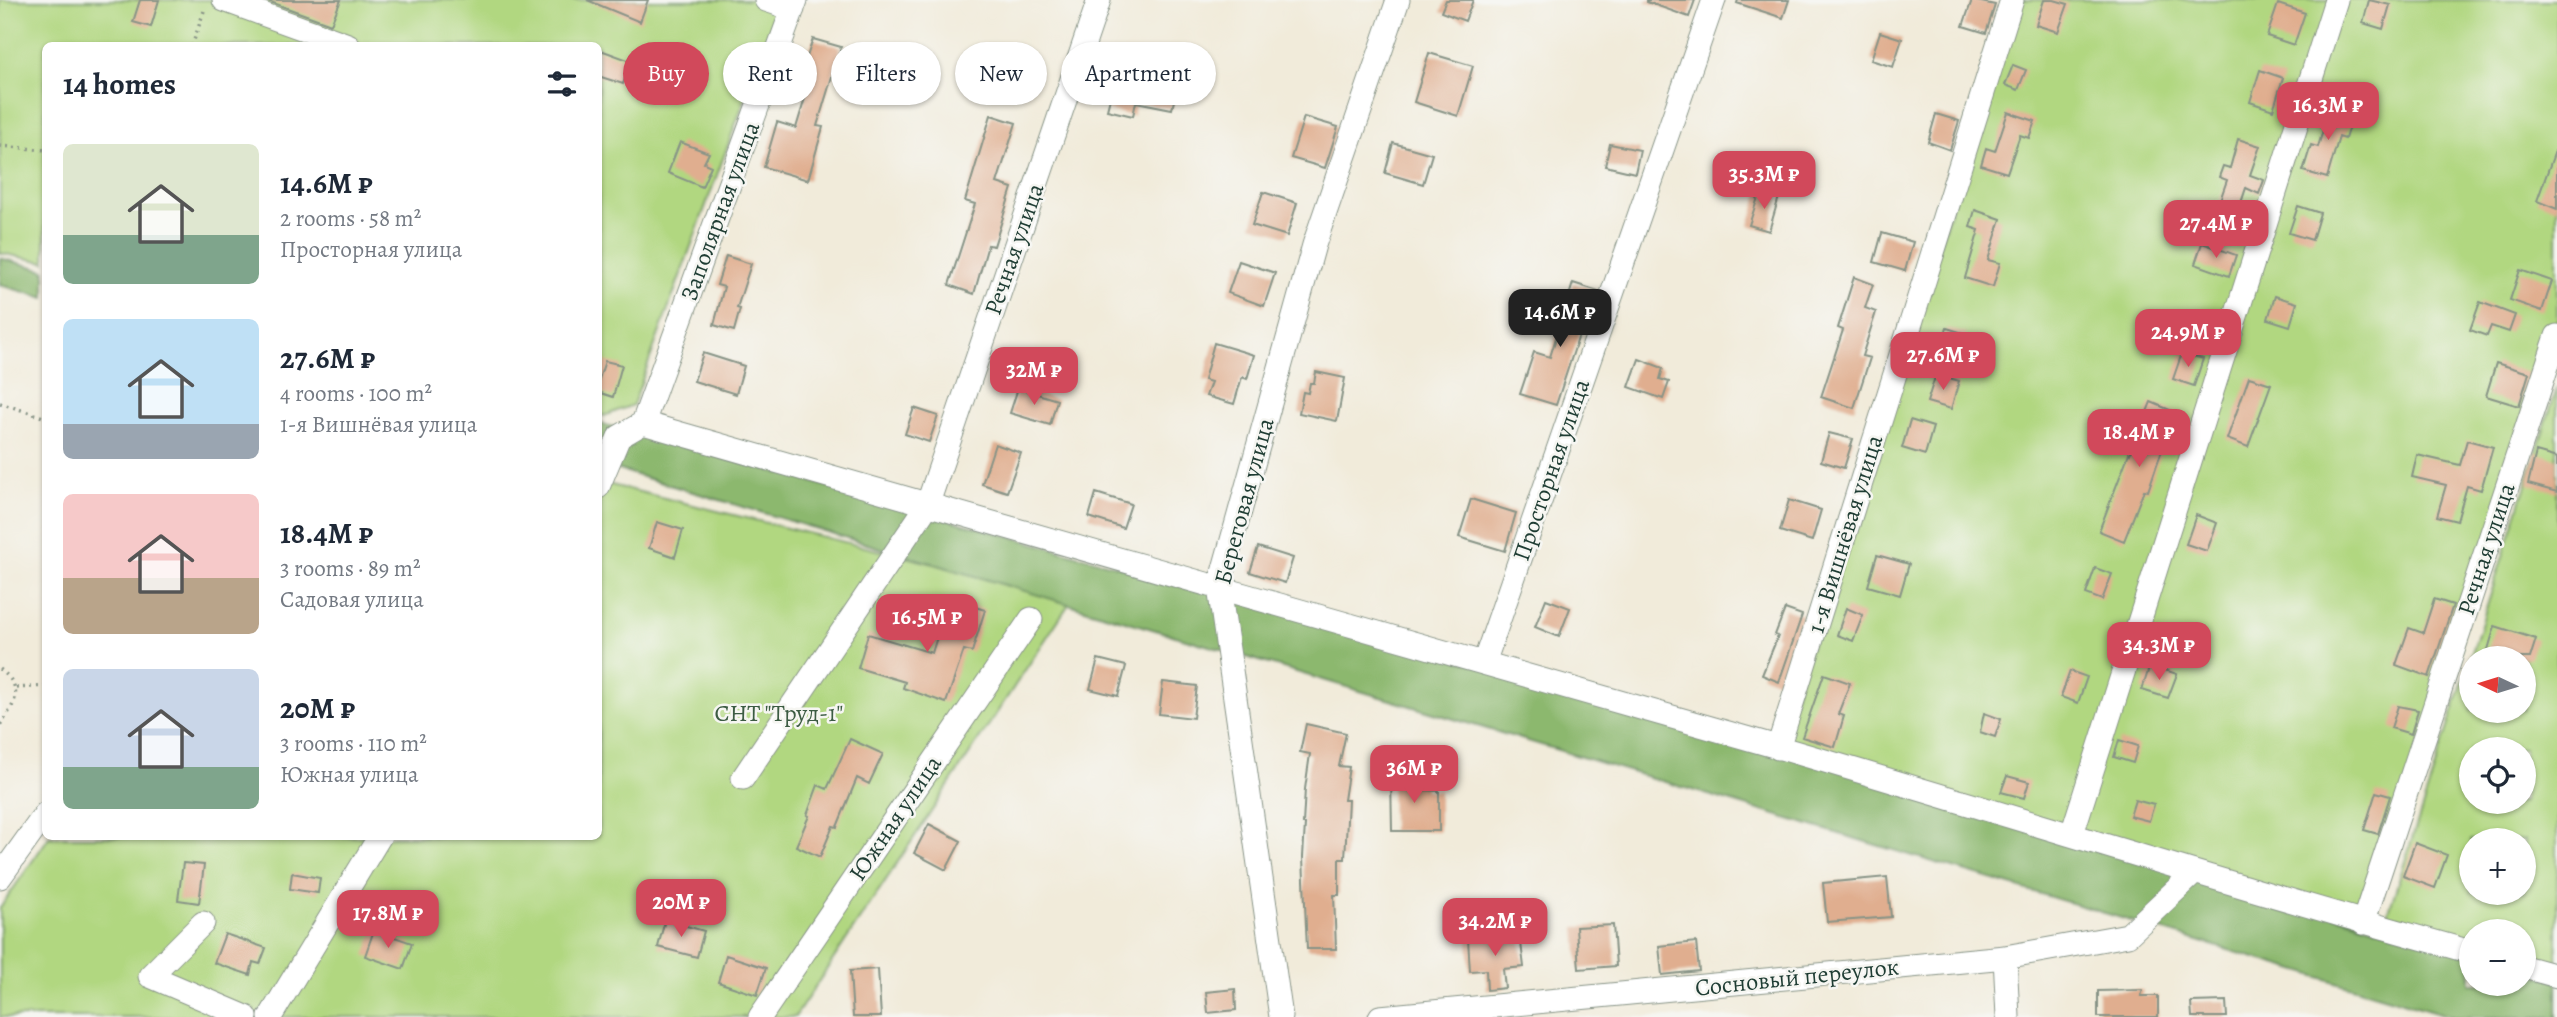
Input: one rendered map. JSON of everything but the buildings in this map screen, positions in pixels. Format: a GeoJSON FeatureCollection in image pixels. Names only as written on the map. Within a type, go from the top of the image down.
{"type":"FeatureCollection","features":[{"type":"Feature","properties":{"kind":"street"},"geometry":{"type":"LineString","coordinates":[[224,0],[340,42]]}},
{"type":"Feature","properties":{"kind":"street"},"geometry":{"type":"LineString","coordinates":[[766,0],[795,5]]}},
{"type":"Feature","properties":{"kind":"street","name":"Речная улица"},"geometry":{"type":"LineString","coordinates":[[744,778],[927,506],[1099,0]]}},
{"type":"Feature","properties":{"kind":"street","name":"Береговая улица"},"geometry":{"type":"LineString","coordinates":[[1281,1017],[1219,587],[1314,246],[1398,0]]}},
{"type":"Feature","properties":{"kind":"street","name":"Просторная улица"},"geometry":{"type":"LineString","coordinates":[[1484,663],[1714,0]]}},
{"type":"Feature","properties":{"kind":"street","name":"1-я Вишнёвая улица"},"geometry":{"type":"LineString","coordinates":[[1778,748],[2012,0]]}},
{"type":"Feature","properties":{"kind":"street"},"geometry":{"type":"LineString","coordinates":[[2072,834],[2336,0]]}},
{"type":"Feature","properties":{"kind":"street","name":"Заполярная улица"},"geometry":{"type":"LineString","coordinates":[[643,423],[795,5]]}},
{"type":"Feature","properties":{"kind":"street","name":"Речная улица"},"geometry":{"type":"LineString","coordinates":[[2363,922],[2557,336]]}},
{"type":"Feature","properties":{"kind":"street"},"geometry":{"type":"LineString","coordinates":[[602,477],[619,437],[643,423],[1778,748],[2072,834],[2194,873],[2459,949]]}},
{"type":"Feature","properties":{"kind":"street","name":"Южная улица"},"geometry":{"type":"LineString","coordinates":[[760,1017],[1031,619]]}},
{"type":"Feature","properties":{"kind":"street"},"geometry":{"type":"LineString","coordinates":[[0,877],[42,819]]}},
{"type":"Feature","properties":{"kind":"street"},"geometry":{"type":"LineString","coordinates":[[270,1017],[378,840]]}},
{"type":"Feature","properties":{"kind":"street","name":"Сосновый переулок"},"geometry":{"type":"LineString","coordinates":[[1380,1017],[2005,957],[2128,935],[2194,873]]}},
{"type":"Feature","properties":{"kind":"street"},"geometry":{"type":"LineString","coordinates":[[203,923],[142,974],[246,1017]]}},
{"type":"Feature","properties":{"kind":"street"},"geometry":{"type":"LineString","coordinates":[[2005,957],[2008,1017]]}},
{"type":"Feature","properties":{"kind":"street"},"geometry":{"type":"LineString","coordinates":[[2536,970],[2557,976]]}},
{"type":"Feature","properties":{"kind":"path"},"geometry":{"type":"LineString","coordinates":[[193,42],[208,0]]}},
{"type":"Feature","properties":{"kind":"path"},"geometry":{"type":"LineString","coordinates":[[0,146],[42,150]]}},
{"type":"Feature","properties":{"kind":"path"},"geometry":{"type":"LineString","coordinates":[[0,403],[42,417]]}},
{"type":"Feature","properties":{"kind":"path"},"geometry":{"type":"LineString","coordinates":[[0,669],[16,688],[16,699],[0,725]]}},
{"type":"Feature","properties":{"kind":"path"},"geometry":{"type":"LineString","coordinates":[[16,688],[42,686]]}},
{"type":"Feature","properties":{"kind":"green space"},"geometry":{"type":"Polygon","coordinates":[[[0,0],[781,0],[766,42],[723,42],[723,105],[743,105],[633,405],[604,416],[602,42],[42,42],[42,261],[0,253],[0,0]]]}},
{"type":"Feature","properties":{"kind":"green space"},"geometry":{"type":"Polygon","coordinates":[[[2018,0],[2557,0],[2557,338],[2363,922],[1778,748],[2018,0]]]}},
{"type":"Feature","properties":{"kind":"green space"},"geometry":{"type":"Polygon","coordinates":[[[0,258],[42,269],[42,297],[0,285],[0,258]]]}},
{"type":"Feature","properties":{"kind":"green space"},"geometry":{"type":"Polygon","coordinates":[[[2557,388],[2557,965],[2536,959],[2536,919],[2459,919],[2459,935],[2388,914],[2459,693],[2459,723],[2536,723],[2536,646],[2474,646],[2557,388]]]}},
{"type":"Feature","properties":{"kind":"green space"},"geometry":{"type":"Polygon","coordinates":[[[602,424],[1650,713],[2459,952],[2459,996],[2536,996],[2536,975],[2557,981],[2557,1017],[2453,1017],[602,465],[602,424]]]}},
{"type":"Feature","properties":{"kind":"green space","name":"СНТ \"Труд-1\""},"geometry":{"type":"Polygon","coordinates":[[[602,483],[1073,598],[795,1017],[0,1017],[0,908],[47,840],[602,840],[602,483]]]}}]}
